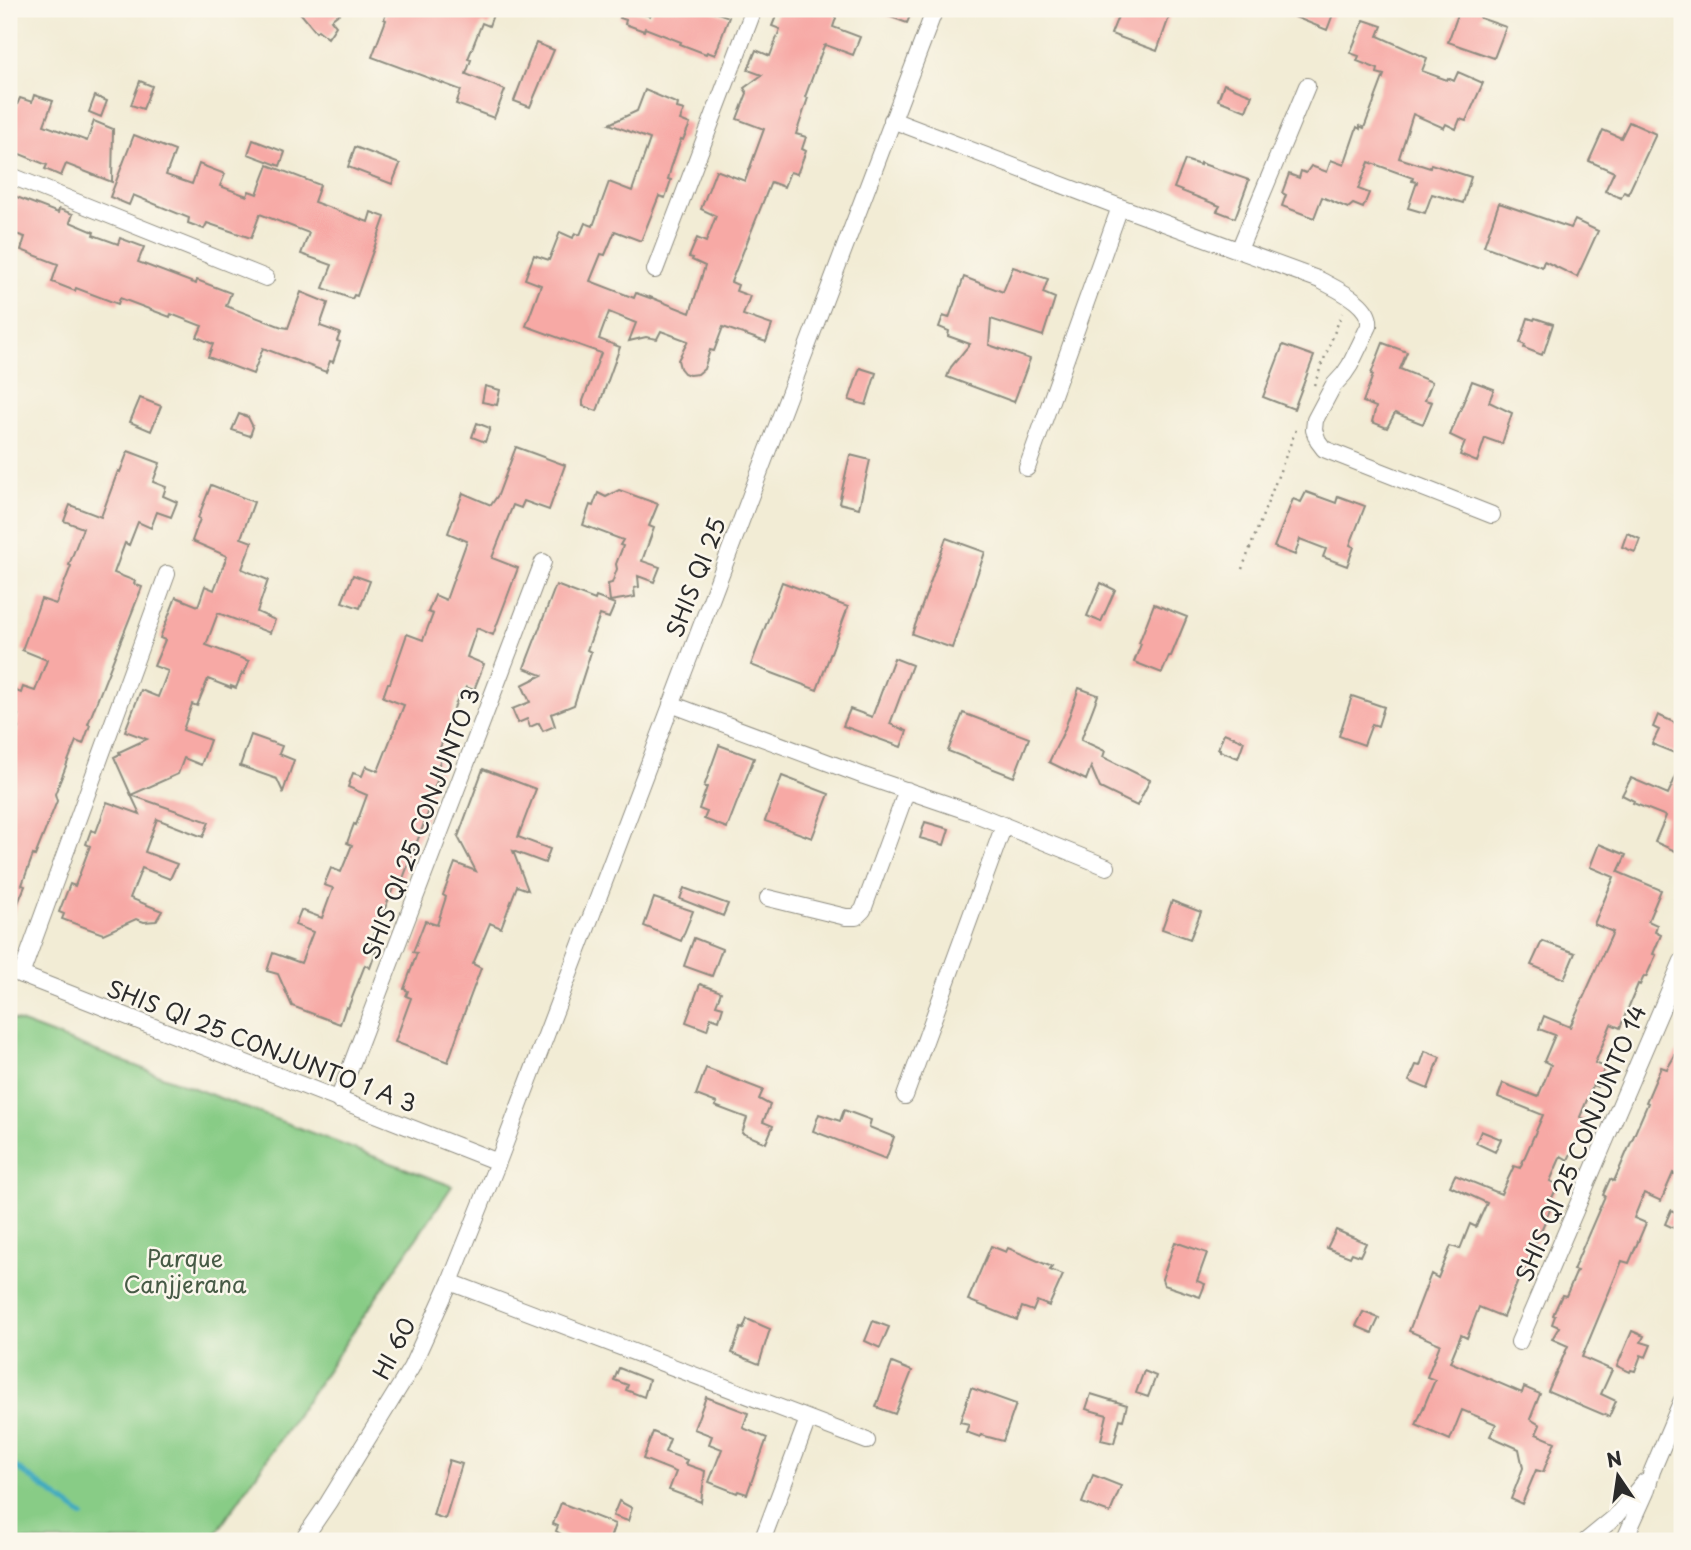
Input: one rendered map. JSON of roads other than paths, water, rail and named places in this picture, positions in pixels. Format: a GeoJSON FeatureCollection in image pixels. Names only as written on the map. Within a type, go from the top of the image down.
{"type":"FeatureCollection","features":[{"type":"Feature","properties":{"kind":"street"},"geometry":{"type":"LineString","coordinates":[[655,270],[754,9]]}},
{"type":"Feature","properties":{"kind":"street","name":"SHIS QI 25"},"geometry":{"type":"LineString","coordinates":[[498,1162],[935,9]]}},
{"type":"Feature","properties":{"kind":"street"},"geometry":{"type":"LineString","coordinates":[[1239,250],[1307,86]]}},
{"type":"Feature","properties":{"kind":"street"},"geometry":{"type":"LineString","coordinates":[[892,120],[1320,280],[1348,296],[1368,313],[1369,326],[1350,365],[1327,395],[1315,420],[1314,430],[1318,441],[1324,449],[1492,515]]}},
{"type":"Feature","properties":{"kind":"street"},"geometry":{"type":"LineString","coordinates":[[9,175],[266,278]]}},
{"type":"Feature","properties":{"kind":"street"},"geometry":{"type":"LineString","coordinates":[[1027,468],[1120,207]]}},
{"type":"Feature","properties":{"kind":"street","name":"SHIS QI 25 CONJUNTO 3"},"geometry":{"type":"LineString","coordinates":[[338,1100],[543,562]]}},
{"type":"Feature","properties":{"kind":"street"},"geometry":{"type":"LineString","coordinates":[[15,973],[167,574]]}},
{"type":"Feature","properties":{"kind":"street"},"geometry":{"type":"LineString","coordinates":[[671,704],[973,813],[1107,867]]}},
{"type":"Feature","properties":{"kind":"street"},"geometry":{"type":"LineString","coordinates":[[768,898],[846,917],[856,917],[863,910],[907,790]]}},
{"type":"Feature","properties":{"kind":"street"},"geometry":{"type":"LineString","coordinates":[[905,1096],[1004,825]]}},
{"type":"Feature","properties":{"kind":"street","name":"SHIS QI 25 CONJUNTO 14"},"geometry":{"type":"LineString","coordinates":[[1519,1342],[1682,961]]}},
{"type":"Feature","properties":{"kind":"street","name":"SHIS QI 25 CONJUNTO 1 A 3"},"geometry":{"type":"LineString","coordinates":[[15,973],[498,1162]]}},
{"type":"Feature","properties":{"kind":"street","name":"HI 60"},"geometry":{"type":"LineString","coordinates":[[302,1541],[411,1368],[450,1282],[498,1162]]}},
{"type":"Feature","properties":{"kind":"street"},"geometry":{"type":"LineString","coordinates":[[450,1282],[867,1441]]}},
{"type":"Feature","properties":{"kind":"street"},"geometry":{"type":"LineString","coordinates":[[1623,1541],[1646,1492],[1682,1400]]}},
{"type":"Feature","properties":{"kind":"street"},"geometry":{"type":"LineString","coordinates":[[762,1541],[808,1419]]}},
{"type":"Feature","properties":{"kind":"street"},"geometry":{"type":"LineString","coordinates":[[1586,1541],[1614,1518],[1652,1471]]}},
{"type":"Feature","properties":{"kind":"waterway"},"geometry":{"type":"LineString","coordinates":[[9,1462],[83,1516]]}},
{"type":"Feature","properties":{"kind":"park label","name":"Parque Canjjerana"},"geometry":{"type":"Point","coordinates":[185,1270]}}]}
